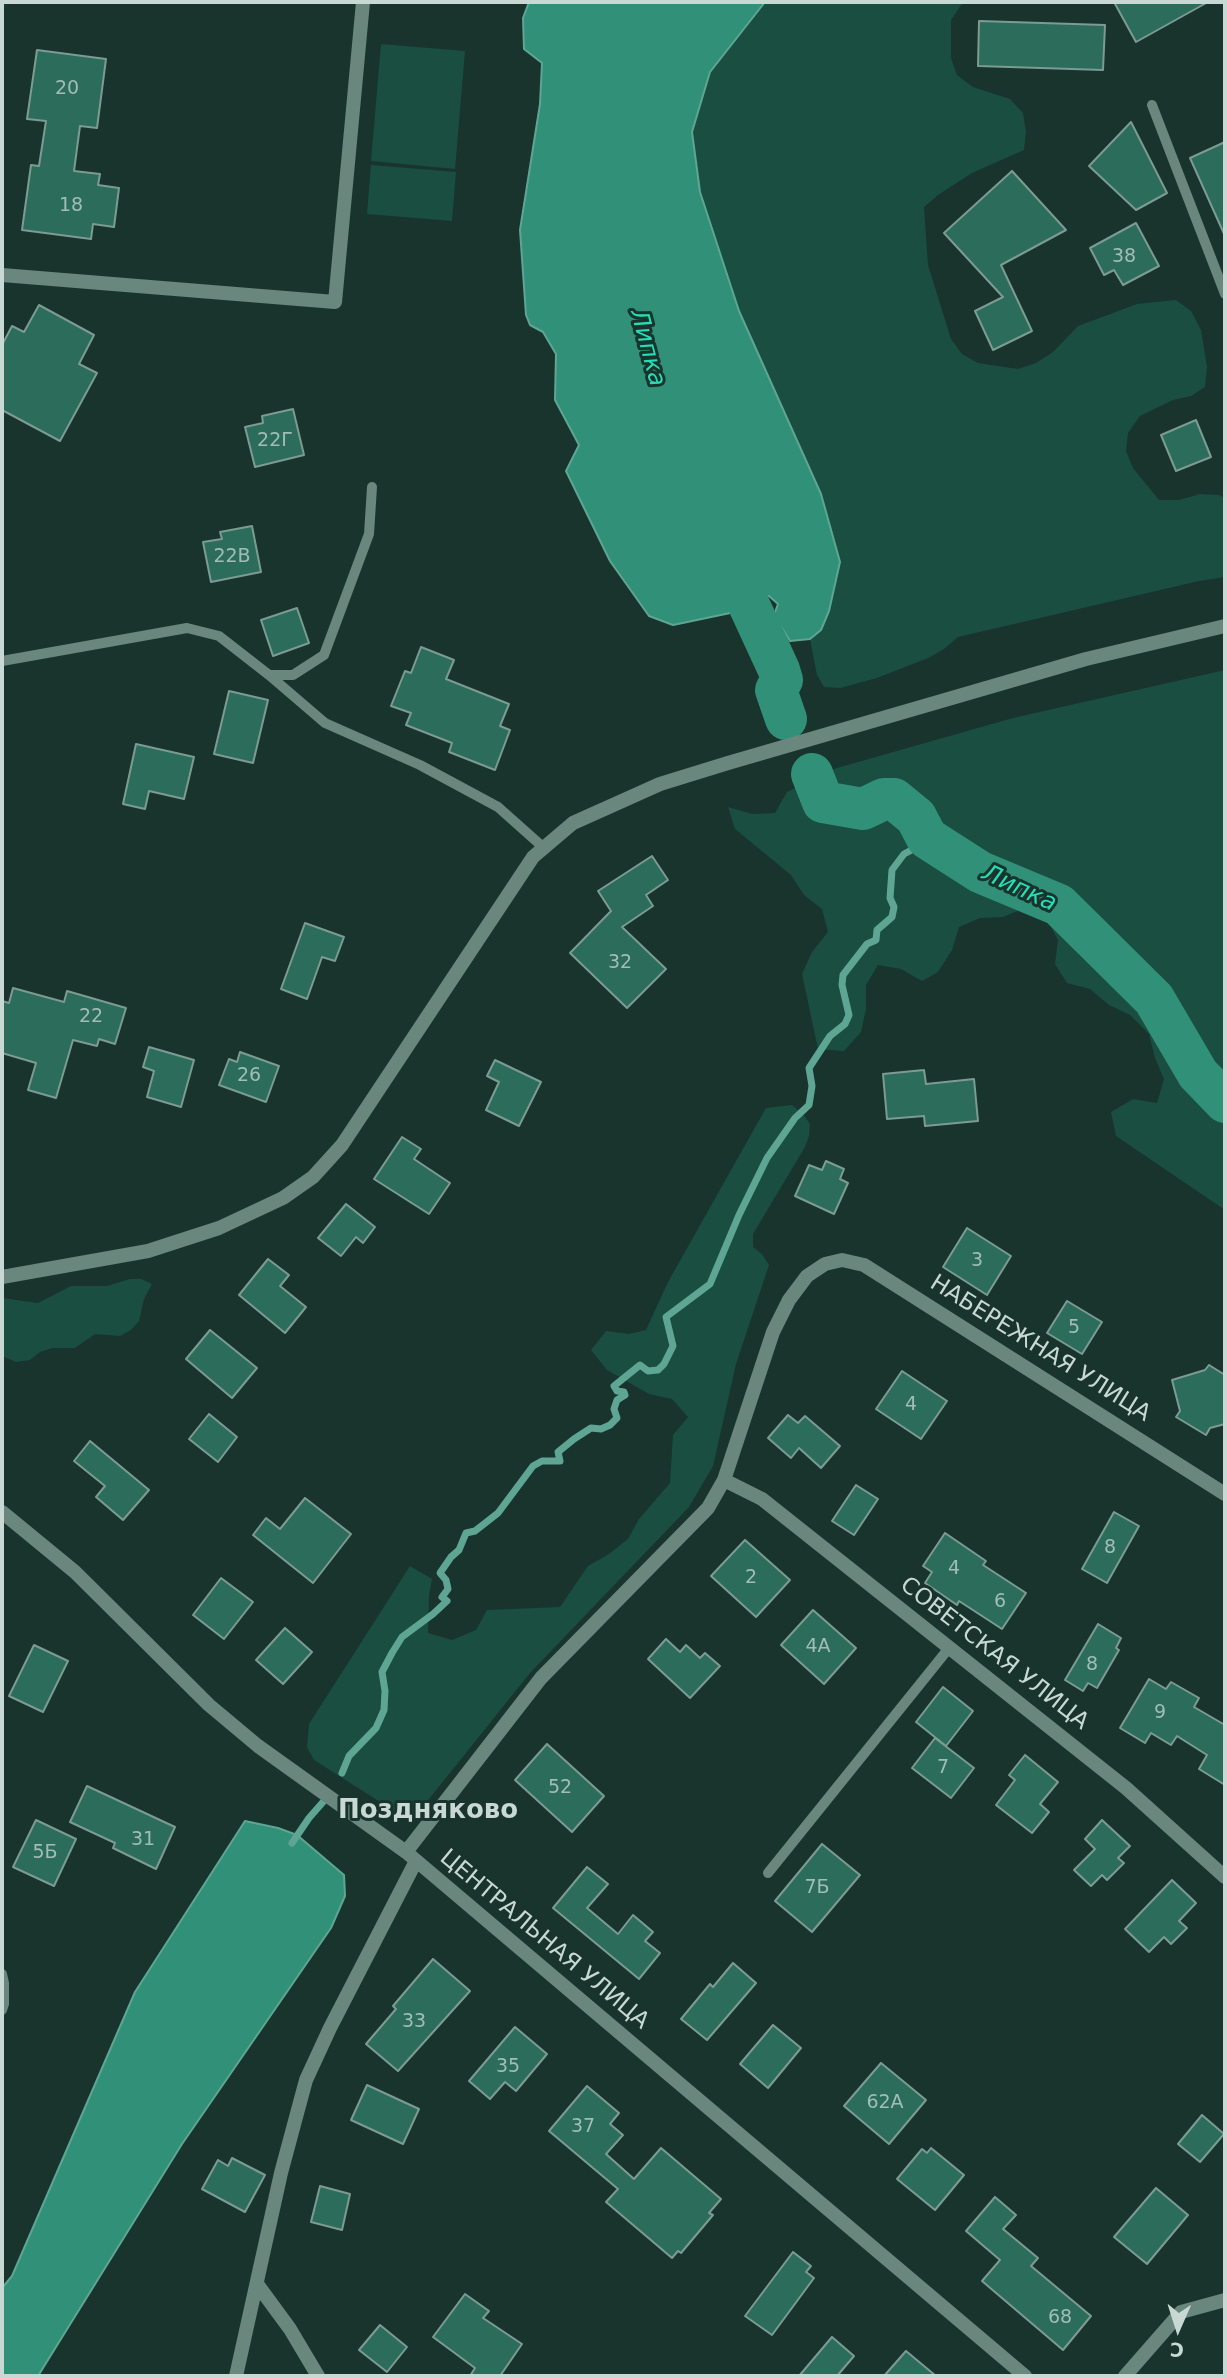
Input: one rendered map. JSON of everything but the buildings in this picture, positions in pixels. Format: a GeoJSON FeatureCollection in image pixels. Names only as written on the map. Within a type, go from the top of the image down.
{"type":"FeatureCollection","features":[{"type":"Feature","properties":{"kind":"street"},"geometry":{"type":"LineString","coordinates":[[2,275],[335,302],[363,2]]}},
{"type":"Feature","properties":{"kind":"street"},"geometry":{"type":"LineString","coordinates":[[2,1277],[148,1251],[207,1232],[283,1198],[313,1177],[342,1145],[533,858],[573,823],[660,784],[1086,659],[1225,626]]}},
{"type":"Feature","properties":{"kind":"street","name":"НАБЕРЕЖНАЯ УЛИЦА"},"geometry":{"type":"LineString","coordinates":[[724,1480],[773,1332],[789,1300],[807,1276],[825,1264],[842,1259],[864,1265],[1225,1494]]}},
{"type":"Feature","properties":{"kind":"street"},"geometry":{"type":"LineString","coordinates":[[236,2376],[281,2173],[306,2080],[411,1857],[541,1678],[708,1508],[724,1480]]}},
{"type":"Feature","properties":{"kind":"street","name":"СОВЕТСКАЯ УЛИЦА"},"geometry":{"type":"LineString","coordinates":[[724,1480],[762,1499],[1126,1788],[1225,1877]]}},
{"type":"Feature","properties":{"kind":"street","name":"ЦЕНТРАЛЬНАЯ УЛИЦА"},"geometry":{"type":"LineString","coordinates":[[2,1512],[75,1572],[209,1704],[258,1746],[411,1857],[1025,2376]]}},
{"type":"Feature","properties":{"kind":"street"},"geometry":{"type":"LineString","coordinates":[[257,2284],[290,2329],[318,2376]]}},
{"type":"Feature","properties":{"kind":"street"},"geometry":{"type":"LineString","coordinates":[[1125,2376],[1181,2312],[1225,2300]]}},
{"type":"Feature","properties":{"kind":"lane"},"geometry":{"type":"LineString","coordinates":[[1152,105],[1225,294]]}},
{"type":"Feature","properties":{"kind":"lane"},"geometry":{"type":"LineString","coordinates":[[269,675],[293,674],[324,655],[369,534],[372,488]]}},
{"type":"Feature","properties":{"kind":"lane"},"geometry":{"type":"LineString","coordinates":[[2,661],[187,628],[219,636],[325,723],[420,765],[498,807],[544,848]]}},
{"type":"Feature","properties":{"kind":"lane"},"geometry":{"type":"LineString","coordinates":[[768,1873],[949,1648]]}},
{"type":"Feature","properties":{"kind":"lane"},"geometry":{"type":"LineString","coordinates":[[2,1974],[2,2010]]}},
{"type":"Feature","properties":{"kind":"shaded area"},"geometry":{"type":"Polygon","coordinates":[[[765,2],[967,2],[961,5],[951,20],[951,58],[957,75],[973,87],[1010,99],[1023,113],[1026,132],[1024,150],[972,173],[924,207],[928,265],[951,339],[962,354],[978,363],[1018,369],[1036,363],[1053,352],[1078,326],[1137,304],[1176,300],[1191,311],[1201,330],[1207,367],[1205,387],[1191,396],[1173,400],[1140,416],[1128,433],[1126,451],[1133,468],[1159,500],[1179,500],[1200,494],[1225,498],[1225,577],[958,637],[928,658],[877,678],[840,688],[824,687],[817,675],[810,639],[821,630],[829,611],[840,562],[821,494],[739,311],[700,192],[692,132],[710,72],[765,2]]]}},
{"type":"Feature","properties":{"kind":"shaded area"},"geometry":{"type":"Polygon","coordinates":[[[381,44],[465,51],[455,169],[371,161],[381,44]]]}},
{"type":"Feature","properties":{"kind":"shaded area"},"geometry":{"type":"Polygon","coordinates":[[[371,165],[456,172],[452,221],[367,214],[371,165]]]}},
{"type":"Feature","properties":{"kind":"shaded area"},"geometry":{"type":"Polygon","coordinates":[[[1225,670],[1225,1210],[1116,1136],[1111,1112],[1133,1099],[1157,1103],[1164,1079],[1149,1034],[1130,1015],[1109,1005],[1090,989],[1067,983],[1055,964],[1058,940],[1047,920],[1025,908],[1003,917],[980,918],[959,927],[952,950],[938,972],[922,981],[901,969],[878,965],[866,985],[866,1009],[861,1032],[844,1051],[818,1049],[802,974],[812,952],[828,932],[822,909],[804,895],[791,875],[735,829],[728,807],[752,814],[775,813],[787,792],[837,768],[1013,718],[1225,670]]]}},
{"type":"Feature","properties":{"kind":"shaded area"},"geometry":{"type":"Polygon","coordinates":[[[792,1105],[810,1124],[809,1136],[753,1234],[753,1247],[769,1265],[736,1364],[713,1466],[689,1507],[530,1673],[413,1819],[396,1812],[314,1760],[307,1747],[309,1724],[410,1566],[432,1579],[428,1633],[452,1640],[476,1630],[487,1610],[560,1607],[588,1566],[628,1539],[639,1519],[670,1483],[673,1435],[688,1417],[672,1399],[649,1394],[607,1370],[591,1350],[606,1331],[629,1334],[646,1330],[668,1282],[766,1108],[792,1105]]]}},
{"type":"Feature","properties":{"kind":"shaded area"},"geometry":{"type":"Polygon","coordinates":[[[130,1279],[141,1279],[152,1284],[144,1299],[139,1321],[131,1330],[120,1336],[95,1334],[75,1348],[52,1348],[40,1352],[30,1360],[16,1362],[2,1356],[2,1298],[38,1303],[71,1286],[107,1286],[130,1279]]]}},
{"type":"Feature","properties":{"kind":"water"},"geometry":{"type":"Polygon","coordinates":[[[529,2],[765,2],[710,72],[692,132],[700,192],[739,311],[821,494],[840,562],[829,611],[821,630],[810,639],[790,641],[774,615],[778,604],[769,596],[757,596],[758,613],[753,618],[743,617],[735,612],[673,625],[649,616],[610,561],[566,471],[579,445],[555,400],[556,354],[543,332],[530,325],[526,315],[520,230],[540,104],[542,63],[524,49],[523,18],[529,2]]]}},
{"type":"Feature","properties":{"kind":"water"},"geometry":{"type":"Polygon","coordinates":[[[245,1821],[297,1835],[344,1875],[345,1896],[331,1928],[182,2144],[38,2376],[2,2376],[2,2288],[12,2276],[135,1992],[245,1821]]]}},
{"type":"Feature","properties":{"kind":"waterway","name":"Липка"},"geometry":{"type":"LineString","coordinates":[[731,566],[779,670],[782,680],[776,690],[786,719]]}},
{"type":"Feature","properties":{"kind":"waterway","name":"Липка"},"geometry":{"type":"LineString","coordinates":[[812,774],[823,802],[863,809],[884,799],[894,799],[916,817],[927,838],[980,872],[1059,905],[1154,999],[1198,1074],[1225,1102]]}},
{"type":"Feature","properties":{"kind":"waterway"},"geometry":{"type":"LineString","coordinates":[[342,1773],[349,1756],[376,1728],[384,1710],[382,1672],[392,1653],[402,1637],[447,1601],[442,1597],[448,1589],[446,1580],[440,1573],[459,1550],[466,1533],[475,1531],[498,1513],[533,1466],[542,1461],[560,1461],[558,1452],[574,1439],[591,1428],[601,1429],[610,1425],[617,1418],[614,1409],[617,1400],[625,1395],[614,1386],[640,1365],[648,1371],[658,1370],[664,1364],[673,1346],[666,1317],[710,1284],[767,1158],[795,1118],[809,1105],[812,1086],[809,1068],[830,1036],[845,1024],[849,1015],[842,985],[843,975],[867,944],[876,940],[877,930],[892,917],[892,870],[904,854],[921,845],[927,838]]}},
{"type":"Feature","properties":{"kind":"waterway"},"geometry":{"type":"LineString","coordinates":[[292,1843],[323,1802]]}},
{"type":"Feature","properties":{"kind":"district","name":"Поздняково"},"geometry":{"type":"Point","coordinates":[428,1811]}}]}
